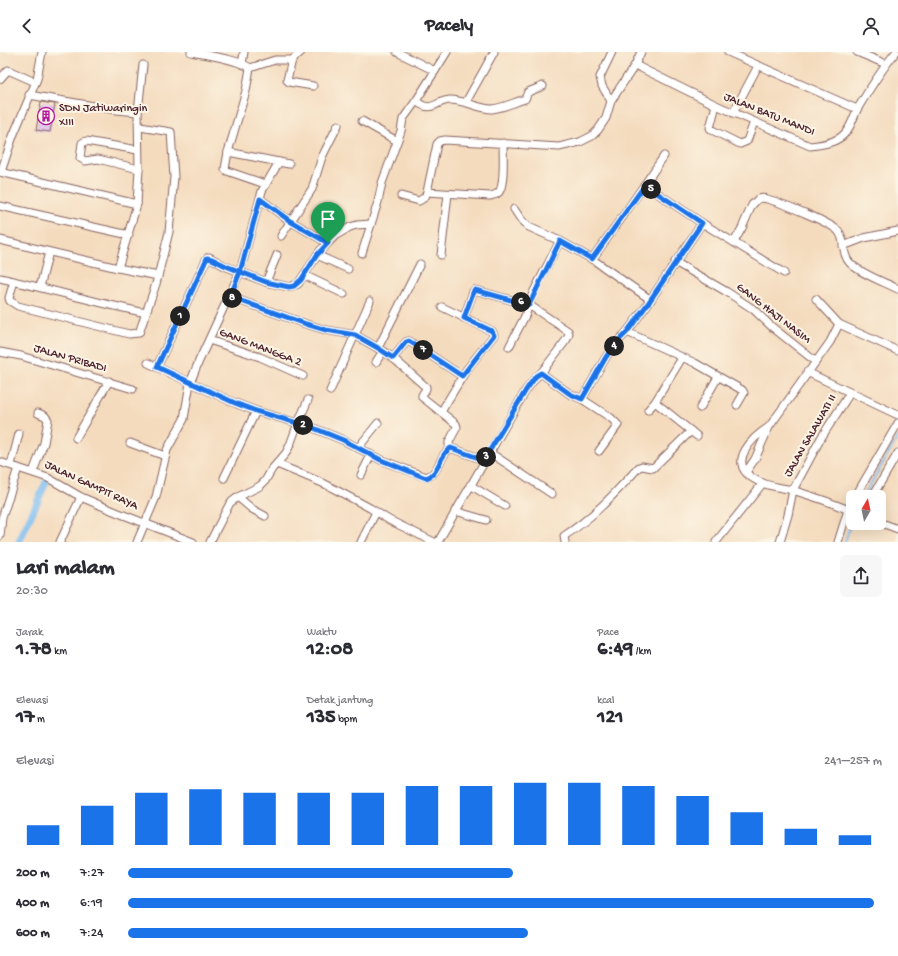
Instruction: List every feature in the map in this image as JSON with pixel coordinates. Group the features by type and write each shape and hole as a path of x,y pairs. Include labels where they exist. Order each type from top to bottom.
{"street":[{"path":"42,52 39,72 13,136 1,172 137,204"},
{"path":"191,52 210,55 242,64 250,68 275,60 292,60"},
{"path":"242,64 244,52"},
{"path":"301,52 292,60 287,80 288,82 313,86"},
{"path":"397,52 435,71"},
{"path":"362,253 378,202 382,183 405,115 416,101 447,52"},
{"path":"466,102 494,52"},
{"path":"611,101 602,86 600,77 612,52"},
{"path":"401,196 419,201 425,197 437,144 440,141 445,140 559,147 580,142 592,136 606,118 611,101 635,65 641,52"},
{"path":"728,52 857,109"},
{"path":"857,52 886,64"},
{"name":"JALAN BATU MANDI","path":"635,65 733,113 810,146 819,146 828,143 846,133 857,109 886,64 896,52"},
{"path":"118,268 137,204 140,127 138,112 143,65"},
{"path":"733,113 758,66"},
{"path":"250,68 246,91 228,152 225,169 265,184"},
{"path":"0,79 6,71 10,70 35,82"},
{"path":"416,101 423,106 429,107 450,100 466,102 492,109 522,100 528,92 543,86"},
{"path":"29,95 116,110 138,112"},
{"path":"716,105 710,128 740,144 746,141 754,122"},
{"path":"362,121 397,142"},
{"path":"281,236 312,189 322,157 338,125"},
{"path":"14,281 9,298 18,306 133,334 141,331 158,276 169,232 174,177 171,132 140,127"},
{"path":"138,150 86,141 82,143 80,158 85,160 104,160 139,169"},
{"path":"427,192 490,196 500,192 502,185 503,143"},
{"path":"228,152 289,164"},
{"path":"592,259 664,156"},
{"path":"137,542 156,497 165,456 169,445 177,434 184,419 190,383 230,297 240,272 265,184 279,162"},
{"path":"645,185 702,223 784,273"},
{"path":"441,255 448,194"},
{"path":"734,242 752,205 757,200 767,198 837,230 840,234 845,256 854,267 898,289"},
{"path":"260,199 290,221 328,243"},
{"path":"0,206 129,235"},
{"path":"514,209 522,221 529,227 560,241 592,259 651,300"},
{"path":"582,399 606,357 651,300 702,223"},
{"path":"157,367 205,258 209,257 240,272 266,282 289,287 298,284 317,255 335,236 357,224 371,224"},
{"path":"843,246 864,238 898,231"},
{"path":"0,240 158,276"},
{"path":"509,347 560,241"},
{"path":"40,287 49,252"},
{"path":"266,282 277,255"},
{"path":"317,255 348,269"},
{"name":"GANG HAJI NASIM","path":"675,262 727,292 753,310 815,361"},
{"path":"376,362 380,349 420,264"},
{"path":"304,275 344,294"},
{"path":"0,278 146,313"},
{"path":"438,542 484,460 526,390 536,376 541,373 567,339 569,334 568,331 529,305 475,290 464,318"},
{"path":"148,363 235,403 256,411 311,427 371,455 426,478 435,472 449,449 449,442 457,427 456,424 422,397 426,387 393,358 355,335 326,330 306,324 230,297"},
{"path":"816,299 839,324 898,351"},
{"path":"330,391 370,301"},
{"path":"441,412 462,376 494,335 492,331 442,307"},
{"path":"746,472 755,459 769,427 830,342 839,324"},
{"path":"627,332 695,363 744,392 737,405"},
{"name":"GANG MANGGA 2","path":"209,340 260,357 303,376"},
{"path":"393,358 406,342 409,341 462,376"},
{"name":"JALAN PRIBADI","path":"0,352 21,356 133,389"},
{"path":"648,410 656,402 682,358"},
{"path":"807,372 898,414"},
{"path":"541,373 570,394 582,399 611,418 618,425 600,451"},
{"path":"700,408 718,377"},
{"path":"76,438 109,381"},
{"name":"JALAN SALAWATI II","path":"780,542 788,515 793,490 821,438 850,393"},
{"path":"211,542 229,506 238,497 260,486 265,481 290,445 308,400"},
{"path":"565,542 564,536 585,522 600,509 639,467 642,466 653,468 694,433 656,402"},
{"path":"224,478 256,411"},
{"path":"33,472 44,443 48,420 45,416 38,414"},
{"path":"358,448 378,423"},
{"path":"860,490 898,423"},
{"path":"769,427 759,433 744,451 741,460 750,477 763,483 793,490 846,509"},
{"path":"0,534 2,518 14,467 19,434"},
{"path":"130,443 165,456"},
{"path":"449,449 454,448 484,460"},
{"path":"489,452 552,494"},
{"path":"876,490 898,454"},
{"path":"361,475 371,455"},
{"name":"JALAN GAMPIT RAYA","path":"0,462 48,478 81,496 116,512 193,542"},
{"path":"277,464 325,484 389,520 434,542"},
{"path":"716,542 763,483"},
{"path":"470,485 505,506"},
{"path":"60,542 81,496"},
{"path":"238,497 252,509 265,516"},
{"path":"455,511 486,520"},
{"path":"361,542 376,512"},
{"path":"838,542 846,523"},
{"path":"886,525 898,529"}],"building":[{"name":"SDN Jatiwaringin XIII","path":"41,102 55,104 50,132 36,130"}],"waterway":[{"path":"867,490 898,437"},
{"path":"19,542 48,478"},
{"path":"845,542 849,530"}],"place":[{"name":"SDN Jatiwaringin XIII","path":"46,116"}],"route":[{"path":"328,243 290,221 260,199 240,272 230,297 306,324 326,330 355,335 393,358 406,342 409,341 462,376 494,335 492,331 464,318 474,290 529,305 533,293 560,241 592,259 645,185 702,223 649,302 606,357 582,399 570,394 541,373 536,376 526,390 484,460 451,448 446,451 435,472 426,478 381,460 343,440 311,427 256,411 235,403 157,367 176,327 205,258 209,257 226,266 240,272 266,282 289,287 298,284 317,255 328,243"}]}
